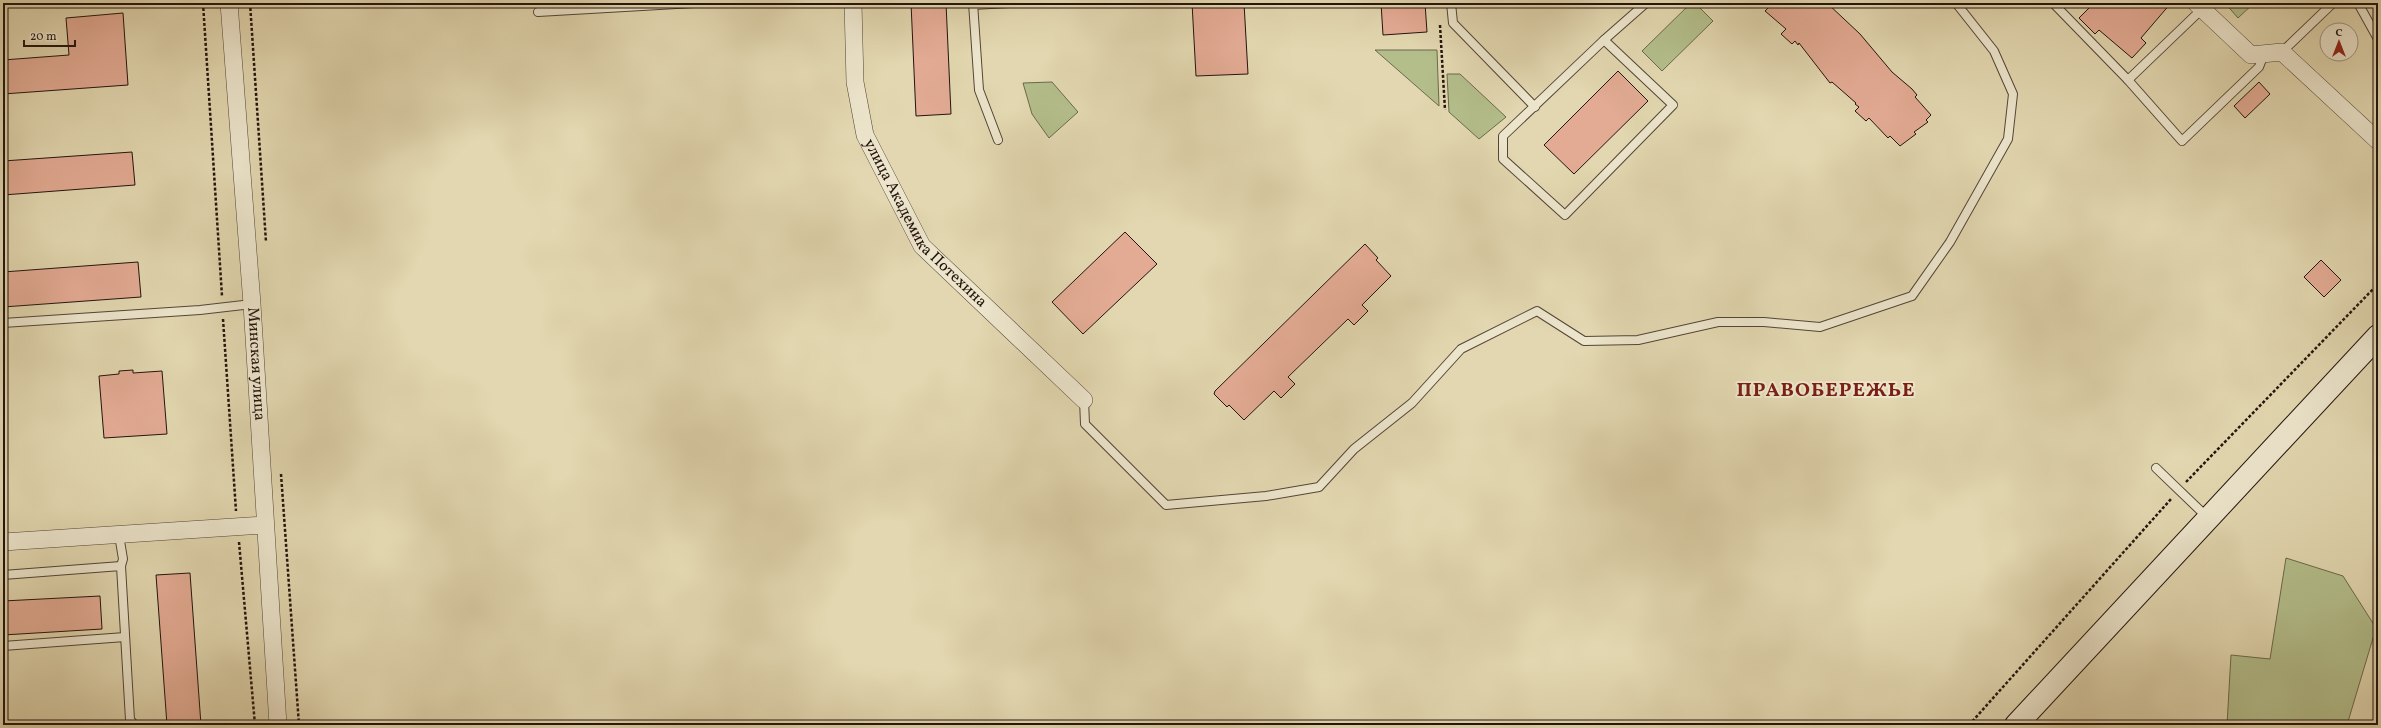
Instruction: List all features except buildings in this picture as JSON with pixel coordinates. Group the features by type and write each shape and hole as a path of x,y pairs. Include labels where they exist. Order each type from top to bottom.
{"street":[{"name":"Минская улица","path":"229,3 252,304 278,725"},
{"name":"улица Академика Потехина","path":"853,3 855,82 865,135 922,246 1084,400"},
{"path":"2199,6 2251,55 2282,52 2378,141"},
{"path":"2016,725 2378,336"},
{"path":"3,542 265,525"}],"lane":[{"path":"538,12 694,3"},
{"path":"998,140 979,90 973,4 1009,3"},
{"path":"1451,3 1453,23 1535,107"},
{"path":"1604,40 1673,105 1564,215 1503,159 1503,136 1604,40 1646,3"},
{"path":"1084,400 1085,424 1166,506 1266,496 1319,486 1354,449 1412,403 1462,349 1537,311 1584,341 1638,340 1718,322 1764,322 1820,327 1912,296 1950,242 2008,139 2013,94 1994,51 1956,3"},
{"path":"2053,3 2128,80 2182,141 2259,67 2264,54"},
{"path":"2282,52 2334,3"},
{"path":"2358,3 2378,39"},
{"path":"2128,80 2199,6"},
{"path":"3,323 223,308 252,304"},
{"path":"2156,468 2208,518"},
{"path":"119,535 123,559 120,566 130,720 135,725"},
{"path":"3,575 120,566"},
{"path":"3,646 125,637"}],"path":[{"path":"203,3 237,526 255,725"},
{"path":"1439,18 1445,110"},
{"path":"1969,725 2179,489 2378,284"}],"green space":[{"path":"1691,3 1695,3 1713,21 1662,71 1642,51"},
{"path":"2225,3 2254,3 2238,18"},
{"path":"1375,50 1437,50 1439,106"},
{"path":"1447,74 1460,74 1506,117 1479,139 1449,112"},
{"path":"1052,82 1078,112 1049,138 1032,114 1023,83"},
{"path":"2286,558 2343,576 2376,628 2347,725 2227,725 2231,655 2270,659"}],"district":[{"name":"ПРАВОБЕРЕЖЬЕ","path":"1826,391"}]}
